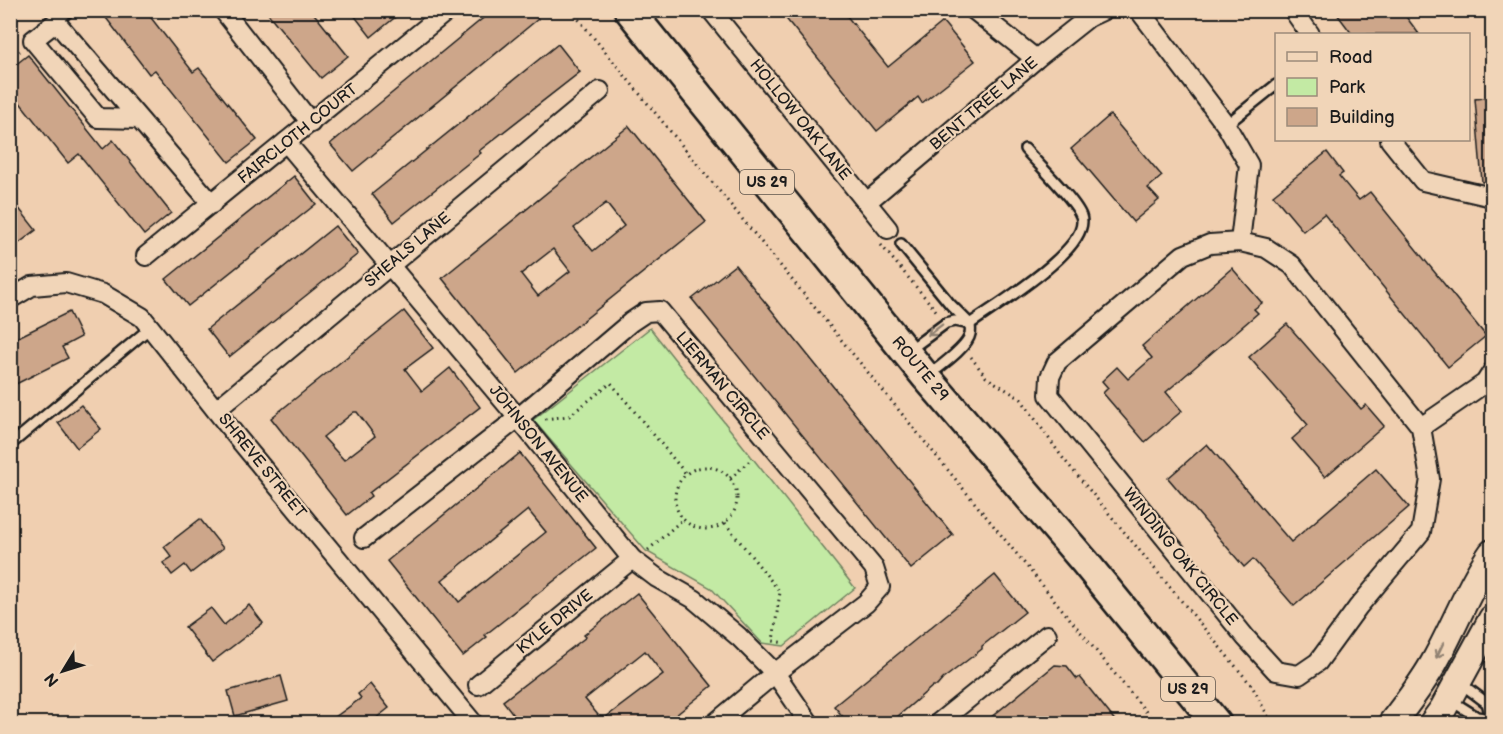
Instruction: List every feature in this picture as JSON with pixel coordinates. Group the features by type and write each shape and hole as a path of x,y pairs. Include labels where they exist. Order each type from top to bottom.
{"main road":[{"name":"ROUTE 29","path":"629,10 906,353 1084,561 1217,723"}],"street":[{"path":"223,10 310,123"},
{"path":"974,10 1036,59"},
{"name":"BENT TREE LANE","path":"867,202 1036,59 1089,17 1104,10"},
{"path":"1139,10 1226,125 1249,165 1240,242"},
{"path":"1293,10 1309,33"},
{"name":"FAIRCLOTH COURT","path":"146,256 310,123 437,14"},
{"name":"HOLLOW OAK LANE","path":"704,15 867,202 882,233"},
{"path":"139,118 98,118 33,40 63,16 139,118 212,204"},
{"name":"SHEALS LANE","path":"216,410 600,92"},
{"path":"1391,141 1423,181 1492,197"},
{"name":"JOHNSON AVENUE","path":"286,142 522,423 657,578 694,599 739,637 775,673 810,723"},
{"name":"WINDING OAK CIRCLE","path":"1240,242 1266,248 1292,265 1421,427 1430,479 1421,532 1358,607 1318,662 1299,675 1276,671 1246,638 1049,395 1050,377 1057,362 1183,255 1210,244 1240,242"},
{"name":"SHREVE STREET","path":"10,299 32,286 66,283 102,294 142,318 464,720"},
{"name":"LIERMAN CIRCLE","path":"364,538 522,423 631,321 646,312 660,311 874,568 880,587 866,603 714,723"},
{"path":"1421,427 1485,382 1492,372"},
{"path":"1390,723 1413,695 1436,660 1465,597 1492,554"},
{"name":"KYLE DRIVE","path":"478,685 639,555"},
{"path":"1432,723 1492,619"},
{"path":"937,723 1047,635"}],"lane":[{"path":"1226,125 1275,86"},
{"path":"906,353 946,323 956,321 970,324 1006,301 1078,239 1083,227 1082,216 1025,149"},
{"path":"901,244 970,324 970,336 964,345 926,377"},
{"path":"10,445 150,328"},
{"path":"1453,690 1477,717 1492,719"},
{"path":"1453,690 1487,703 1492,719 1490,723"}],"path":[{"path":"571,10 1156,723"},
{"path":"689,10 704,15"},
{"path":"882,233 946,323"},
{"path":"964,345 986,377 1022,399 1058,451 1243,674 1258,695 1272,723"},
{"path":"522,423 569,416 611,383 686,474"},
{"path":"730,478 753,458"},
{"path":"702,467 718,469 730,478 737,494 735,510 725,523 710,530 694,528 683,519 675,503 677,487 686,474 702,467"},
{"path":"639,555 683,519"},
{"path":"725,523 780,592 773,641 790,644 798,655"}],"shaded area":[{"path":"1492,671 1492,723 1463,724 1472,712"}],"green space":[{"path":"650,328 855,588 784,646 762,643 711,588 646,551 533,420"}],"building":[{"path":"100,10 145,10 193,72 199,68 257,140 229,162 155,70 149,74"},
{"path":"265,10 311,10 348,56 321,78"},
{"path":"350,10 404,10 371,37"},
{"path":"493,10 530,10 538,19 353,171 330,144"},
{"path":"779,10 842,10 888,67 943,22 975,61 922,103 918,97 877,131"},
{"path":"1334,10 1401,10 1418,33 1351,33"},
{"path":"558,44 580,72 479,151 481,153 394,222 372,194"},
{"path":"28,55 103,149 113,140 171,213 144,235 79,154 68,163 10,90 10,69"},
{"path":"1492,97 1492,181 1482,182 1475,99"},
{"path":"1110,115 1162,176 1148,188 1159,200 1133,222 1071,149"},
{"path":"629,126 706,222 518,373 442,278","holes":["606,203 624,226 593,251 574,228","553,249 570,271 538,296 521,274"]},
{"path":"1327,152 1343,173 1339,176 1359,200 1370,192 1486,336 1448,367 1324,214 1303,231 1273,195"},
{"path":"294,176 316,204 188,306 166,279"},
{"path":"10,197 36,230 10,250"},
{"path":"335,226 358,254 229,357 207,329"},
{"path":"735,265 953,535 911,569 692,299"},
{"path":"1232,268 1262,303 1254,309 1258,313 1166,392 1182,411 1145,442 1103,393 1108,388 1102,381 1117,367 1128,379 1152,358 1142,346"},
{"path":"404,311 433,348 405,369 422,391 450,368 480,407 369,493 371,496 347,515 271,418","holes":["357,412 375,436 344,460 323,437"]},
{"path":"69,312 81,337 62,347 68,358 10,387 10,341"},
{"path":"1287,324 1361,409 1366,405 1384,426 1325,477 1292,439 1308,425 1249,357"},
{"path":"81,405 101,429 77,448 58,423"},
{"path":"1207,444 1291,542 1376,469 1409,507 1294,606 1253,559 1244,567 1168,478"},
{"path":"520,453 596,548 485,635 487,637 463,656 387,561","holes":["528,510 546,532 459,602 442,580"]},
{"path":"200,519 223,548 191,573 185,565 172,575 163,563 172,557 164,547"},
{"path":"995,575 1025,612 890,723 848,723 834,706"},
{"path":"637,593 712,686 666,723 520,723 503,701 586,637 584,635","holes":["645,651 663,674 602,720 585,699"]},
{"path":"249,605 263,623 212,662 185,627 211,608 224,625"},
{"path":"1055,665 1067,666 1077,679 1080,677 1117,723 984,723"},
{"path":"281,676 288,701 235,716 228,691"},
{"path":"370,684 389,708 370,723 327,723 361,698 358,694"}]}
